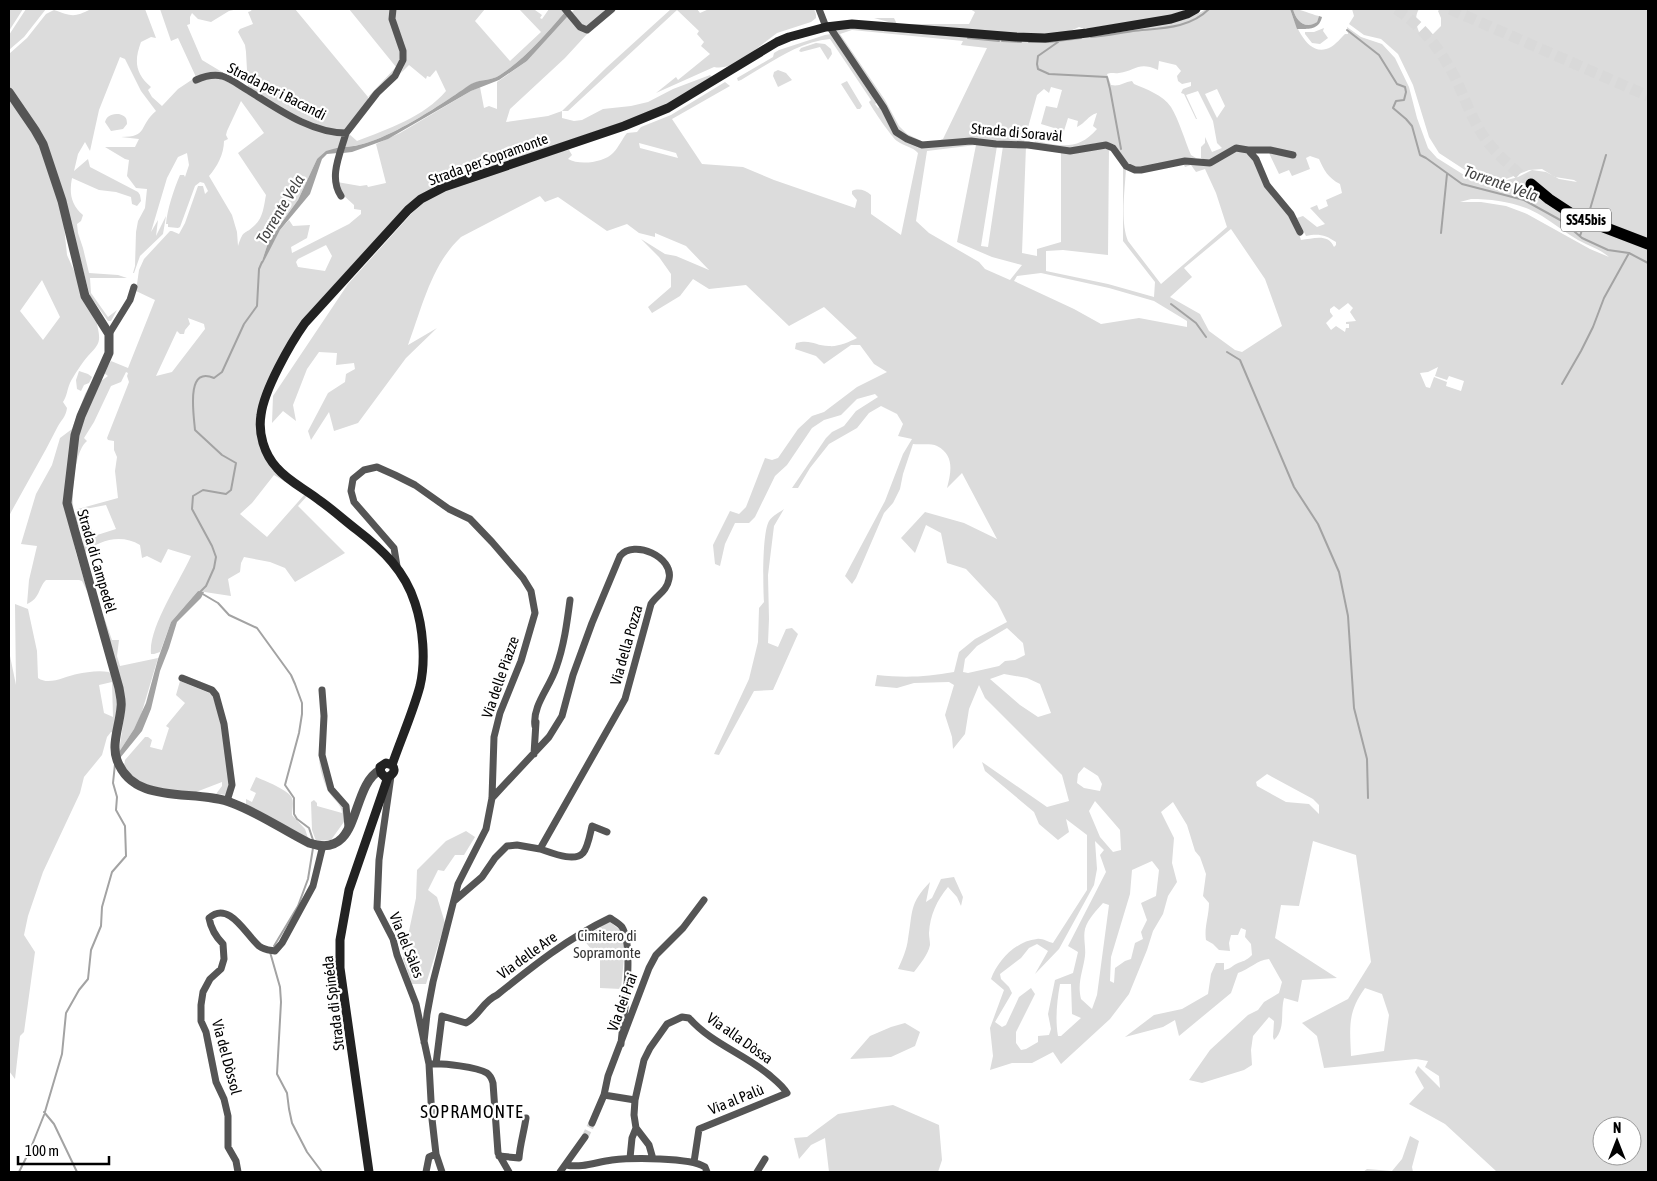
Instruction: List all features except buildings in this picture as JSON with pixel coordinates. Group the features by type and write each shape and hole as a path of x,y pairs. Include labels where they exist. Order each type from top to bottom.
{"highway":[{"name":"SS45bis","path":"1531,184 1549,199 1575,216 1648,244"}],"main road":[{"name":"Strada per Sopramonte","path":"392,765 420,685 422,666 421,632 416,604 397,566 373,542 287,477 270,460 265,448 260,415 263,403 293,340 309,317 397,220 421,199 432,193 642,119 678,103 777,42 802,32 828,26 852,24 1045,38 1171,19 1196,9"},
{"path":"382,764 392,765 394,770 390,776 383,776 380,770 382,764"},
{"name":"Strada di Spinéda","path":"369,1172 340,968 340,940 348,890 390,776"}],"street":[{"path":"341,196 336,187 335,178 346,133 376,93 395,76 403,60 403,51 392,19 393,9"},
{"path":"567,11 582,29 587,30 612,9"},
{"path":"819,9 828,26"},
{"name":"Strada di Soravàl","path":"828,26 884,108 896,132 918,144 930,145 971,141 1028,145 1070,151 1106,145 1113,148 1126,166 1134,170 1185,161 1210,163 1236,148 1270,150 1293,155"},
{"name":"Strada per i Bacandi","path":"196,80 212,75 226,78 311,126 328,131 346,133"},
{"path":"9,92 35,130 46,152 62,201 85,296 109,334 130,300 134,287"},
{"path":"1248,150 1256,160 1267,186 1291,214 1300,232"},
{"name":"Strada di Campedèl","path":"109,334 110,353 80,416 75,435 67,503 81,558 120,688 121,708 115,752 118,764 127,777 146,790 206,796 227,801"},
{"name":"Via delle Piazze","path":"397,566 394,548 354,502 351,491 354,479 364,470 377,467 415,485 449,509 470,520 523,578 531,592 535,613 521,661 500,713 494,736 492,798 486,829 458,884 433,982 424,1042"},
{"path":"373,522 378,531 373,542"},
{"name":"Via della Pozza","path":"492,798 534,754 562,716 573,675 620,556 626,551 634,550 647,551 657,556 668,567 670,577 665,591 654,599 651,604 625,699 540,848"},
{"path":"534,754 534,717 555,671 563,646 570,600"},
{"path":"182,678 212,690 216,695 224,724 232,785 227,801 309,843 323,845 337,842 348,832 367,781 380,770"},
{"path":"535,726 553,684"},
{"path":"322,690 324,716 322,755 331,789 346,806 348,832"},
{"name":"Via del Sàles","path":"390,776 379,860 377,908 393,939 397,955 416,1004 424,1042 432,1064"},
{"path":"454,901 482,877 495,858 507,846 517,845 540,848 561,856 576,857 583,853 592,826 607,832"},
{"name":"Via del Dòssol","path":"238,1172 236,1161 228,1147 228,1116 224,1099 216,1082 206,1032 201,1020 204,992 210,979 221,968 224,958 223,944 216,938 208,918 213,914 226,914 237,920 259,946 274,951 282,943 313,886 323,845"},
{"name":"Via dei Prai","path":"621,1044 648,968 656,955 683,928 704,900"},
{"name":"Via delle Are","path":"432,1064 442,1016 466,1023 474,1019 489,998 497,995 544,958 591,927 610,918 622,927 627,944 628,974 621,1044"},
{"name":"Via alla Dòssa","path":"630,1158 632,1138 636,1128 634,1115 635,1100 644,1060 667,1024 682,1017 690,1018 700,1029 757,1065 781,1085 787,1093"},
{"path":"592,1122 604,1095 608,1076 621,1044"},
{"path":"442,1172 436,1154 432,1119 432,1064 484,1072 491,1076 499,1156 509,1172"},
{"name":"Via al Palù","path":"694,1162 699,1129 787,1093"},
{"path":"604,1095 635,1100"},
{"path":"499,1156 519,1158 526,1118"},
{"path":"636,1128 649,1145 653,1160"},
{"path":"560,1172 585,1137"},
{"path":"426,1172 430,1157 436,1154"},
{"path":"566,1165 577,1170 630,1158 694,1162 705,1166 707,1172"},
{"path":"757,1172 765,1159"}],"green space":[{"path":"9,9 23,9 9,31"},
{"path":"26,9 46,9 24,37 9,50 9,35"},
{"path":"91,9 145,9 156,38 151,37 141,42 137,55 137,66 142,77 151,87 148,90 152,97 162,106 178,89 196,77 178,38 171,41 160,9 238,9 229,11 211,22 198,19 192,13 190,24 187,25 202,60 242,84 219,77 292,118 343,136 340,147 317,159 298,200 269,240 261,264 280,230 289,220 293,226 310,225 307,238 291,247 292,253 349,224 361,214 361,210 354,209 354,205 343,195 337,182 360,186 367,185 368,187 386,183 376,144 400,133 480,87 484,108 489,106 497,109 497,82 527,61 568,16 588,33 565,58 510,109 506,122 548,116 562,111 562,118 574,121 582,120 603,109 648,102 673,89 710,75 712,77 679,99 638,117 473,173 402,211 309,312 267,385 261,449 308,495 298,506 345,553 295,582 285,568 270,562 244,557 240,572 228,579 231,596 198,591 171,622 160,652 154,654 151,654 151,643 154,631 191,556 168,549 161,563 147,556 142,558 140,545 118,539 97,545 84,554 82,534 75,517 76,510 78,509 118,498 115,471 117,457 114,450 114,441 107,438 129,382 128,373 126,372 121,382 111,386 94,422 84,438 87,441 79,454 74,474 74,512 71,504 75,452 82,423 101,381 108,376 104,373 111,361 128,368 155,300 136,291 139,270 144,259 170,231 179,234 185,223 198,186 203,186 205,194 208,191 204,183 200,182 195,186 180,227 168,227 168,224 166,224 173,193 180,175 185,177 189,165 187,153 178,157 167,178 151,232 158,220 156,236 166,216 163,234 140,256 133,273 136,232 138,221 145,208 147,189 136,188 127,176 129,160 105,147 135,147 139,139 121,137 140,133 150,116 156,111 141,91 125,59 120,57 99,110 90,151 85,142 78,154 74,171 88,159 90,167 138,192 141,201 137,206 132,204 131,197 116,192 99,190 72,178 71,189 73,203 83,215 81,221 77,224 89,273 118,275 127,278 90,278 91,293 108,317 117,310 111,321 108,321 90,296 67,209 21,104 9,87 9,54 27,38 46,14 54,10 72,15","holes":["241,101 264,133 238,153 266,195 260,219 243,234 238,246 237,232 232,215 209,176 220,160 224,141 228,139 227,131","326,245 332,256 325,271 298,267 296,262 298,259","188,318 204,324 205,329 172,372 156,376 177,331 180,334 184,334 190,324","274,475 305,494 267,537 240,514 252,503","106,505 116,529 94,536 85,509"]},
{"path":"252,9 295,9 368,97 368,101 346,130 330,130 294,115 248,89 245,45 238,32 240,29 253,24 248,12"},
{"path":"349,9 391,9 401,54 398,68 368,97 396,67"},
{"path":"395,9 485,9 475,21 510,61 541,32 519,9 536,9 542,15 540,18 542,19 549,9 562,9 565,12 526,54 500,75 472,84 394,132 360,145 345,147 349,134 357,141 393,127 427,108 446,91 436,70 430,77 427,76 426,79 409,65 401,73 404,66 396,26"},
{"path":"575,9 611,9 586,28 571,13"},
{"path":"671,9 697,9 700,13 709,9 814,9 816,18 811,22 777,33 756,51 741,60 725,67 714,67 656,93 676,77 678,80 710,54 701,46 704,42 697,34 699,31 677,10 568,111 562,111"},
{"path":"970,9 1188,9 1168,16 1084,29 1079,27 1066,32 1046,34 896,24 874,18 894,18 897,24 969,24 975,12"},
{"path":"1206,9 1290,9 1299,31 1309,45 1316,49 1323,50 1333,46 1345,34 1348,34 1347,27 1361,37 1382,44 1395,58 1409,87 1417,118 1428,148 1437,158 1472,180 1524,190 1525,185 1500,182 1518,177 1532,170 1546,172 1553,176 1542,169 1529,170 1506,179 1492,180 1468,172 1439,153 1429,137 1413,85 1398,54 1381,39 1364,35 1349,24 1354,16 1352,9 1419,9 1416,19 1419,33 1421,36 1431,36 1441,26 1441,18 1438,11 1440,9 1648,9 1648,239 1573,210 1557,200 1533,179 1522,181 1535,194 1565,214 1597,229 1648,248 1648,1172 1495,1172 1445,1124 1409,1104 1424,1088 1415,1072 1418,1066 1440,1088 1439,1076 1425,1067 1428,1061 1416,1059 1324,1068 1317,1036 1302,1023 1348,999 1371,962 1356,855 1313,841 1299,906 1281,905 1275,938 1337,978 1302,980 1298,1002 1284,998 1278,1036 1274,1040 1274,1021 1269,1017 1253,1036 1251,1050 1252,1065 1244,1070 1202,1083 1189,1080 1210,1050 1248,1015 1258,1010 1264,1002 1279,993 1282,982 1269,959 1238,973 1231,993 1179,1036 1175,1020 1163,1027 1125,1037 1154,1015 1182,1009 1208,994 1211,974 1216,963 1224,963 1224,970 1226,970 1252,955 1251,944 1245,937 1246,930 1241,928 1238,935 1231,935 1230,951 1219,950 1206,940 1209,903 1203,896 1206,874 1200,857 1195,851 1187,825 1173,802 1161,812 1174,838 1172,863 1177,882 1168,896 1163,914 1153,931 1129,994 1110,1019 1061,1064 1053,1052 1032,1063 1012,1063 990,1070 993,1056 990,1028 1004,990 991,979 1003,959 1022,943 1039,939 1053,943 1087,890 1087,835 1066,819 1069,832 1058,840 1039,824 1034,812 985,771 982,762 1047,807 1069,801 1062,775 985,698 979,685 969,709 965,734 953,749 952,737 945,715 954,685 949,682 914,683 897,688 875,686 877,675 916,676 954,672 959,652 975,639 1007,622 997,602 966,569 947,563 941,533 926,525 915,553 901,538 925,512 964,523 997,539 962,473 947,488 950,465 947,454 935,445 913,444 900,489 893,503 884,513 852,584 845,576 885,501 903,454 912,439 898,436 903,424 897,414 881,406 869,413 857,428 829,444 810,468 798,488 792,488 826,438 832,432 844,426 856,411 878,397 875,394 857,399 841,415 824,420 812,428 787,465 775,476 755,517 749,523 735,523 725,544 720,566 715,564 713,545 730,511 739,514 746,507 765,458 772,460 778,458 798,429 812,416 824,412 857,387 887,372 874,364 860,345 851,345 824,364 816,356 795,349 796,343 801,342 832,346 857,338 824,307 789,326 746,285 709,289 693,279 680,296 652,313 648,307 671,287 671,274 659,257 641,239 665,254 676,256 709,270 686,246 655,233 655,237 639,233 627,224 607,231 558,197 545,202 540,196 461,237 451,248 442,260 428,288 408,345 437,328 406,358 358,423 334,431 329,412 311,440 308,431 328,393 345,382 346,374 355,369 354,363 336,365 337,353 319,352 307,369 293,405 296,421 283,411 272,423 273,396 348,284 412,213 427,200 446,190 562,151 569,150 572,155 568,159 573,161 585,163 604,159 615,151 627,133 637,132 641,127 671,115 725,82 730,86 672,119 702,164 743,167 774,180 855,208 857,200 852,191 864,191 871,195 871,214 901,235 918,153 897,141 891,135 869,102 871,100 830,39 806,44 795,49 738,81 737,78 773,57 774,53 779,50 831,34 878,102 875,104 878,108 881,106 883,109 893,131 903,140 912,144 932,147 973,143 997,146 981,246 988,247 1003,146 1026,146 1022,253 1037,256 1037,249 1061,242 1061,152 1079,152 1109,147 1108,255 1063,250 1046,251 1046,271 1108,284 1154,297 1155,282 1123,241 1123,165 1126,168 1124,225 1128,241 1161,284 1227,227 1216,193 1205,169 1196,172 1191,165 1185,167 1183,163 1192,162 1209,165 1230,152 1239,149 1248,152 1252,156 1264,185 1291,217 1301,240 1324,238 1334,247 1336,242 1325,236 1306,236 1297,218 1303,216 1317,227 1325,224 1310,208 1317,205 1319,210 1328,206 1326,200 1342,193 1340,184 1332,179 1319,159 1310,156 1306,158 1310,169 1292,176 1289,170 1279,174 1268,151 1261,151 1260,148 1236,147 1231,148 1215,159 1206,160 1201,158 1201,147 1205,143 1205,137 1212,152 1222,148 1217,143 1213,121 1198,91 1186,95 1197,119 1184,94 1181,93 1183,89 1191,86 1191,82 1182,84 1178,81 1177,76 1181,71 1176,65 1159,61 1158,70 1141,66 1125,72 1107,74 1111,85 1132,81 1134,84 1164,99 1177,118 1191,155 1196,158 1147,168 1134,168 1125,162 1114,144 1097,143 1069,149 1034,144 1035,141 1061,145 1076,144 1090,136 1097,129 1093,126 1097,113 1077,127 1078,121 1068,118 1064,131 1041,124 1046,106 1057,108 1062,90 1051,87 1049,93 1044,89 1037,95 1024,142 994,142 980,140 980,138 948,143 931,143 943,139 987,48 961,45 963,41 852,30 840,34 885,100 899,126 907,134 925,143 903,136 896,129 879,97 849,55 835,31 835,29 852,27 1020,41 1047,41 1168,23 1187,18","holes":["1217,89 1225,106 1217,118 1205,94","639,143 676,153 678,158 640,148","976,145 957,242 992,257 1022,265 1010,280 985,269 979,262 929,233 916,221 927,151","1555,177 1574,180 1577,182 1559,179","1471,199 1489,200 1525,208 1542,216 1609,257 1590,249 1527,214 1506,206 1481,202 1460,202","1231,229 1265,279 1282,326 1242,352 1235,350 1209,331 1200,314 1170,297 1192,277 1184,268","1041,273 1109,288 1154,301 1187,321 1187,327 1139,318 1101,324 1014,281 1017,276","1348,303 1353,308 1350,312 1356,321 1346,322 1346,324 1349,324 1349,328 1346,328 1345,332 1336,326 1331,330 1326,323 1333,316 1330,309 1334,306 1339,310","1438,367 1435,376 1447,380 1449,376 1464,381 1461,391 1446,386 1447,382 1434,377 1430,388 1426,387 1420,373 1428,372","1007,628 1023,643 1025,655 1015,660 1005,661 999,666 968,673 963,672 965,659 977,646","1004,674 1027,678 1040,684 1051,713 1038,717 1020,705 990,679","1084,767 1098,776 1102,784 1100,791 1084,788 1077,783 1078,774","1267,774 1313,799 1319,805 1319,814 1309,804 1286,802 1257,786 1256,782","1095,801 1120,830 1121,850 1113,852 1100,837 1089,811","1095,841 1104,850 1100,855 1106,872 1068,946 1078,952 1073,973 1055,980 1048,1014 1051,1029 1049,1035 1038,1036 1038,1042 1021,1050 1016,1043 1016,1032 1035,994 1031,988 1019,997 1006,1025 1002,1027 995,1022 1012,993 1001,979 1000,974 1021,958 1029,948 1037,944 1048,951 1035,974 1059,949 1094,885 1097,869","1152,861 1159,870 1156,896 1141,903 1147,920 1141,932 1143,939 1135,943 1131,959 1115,968 1114,983 1110,981 1111,957 1130,894 1132,870","1103,903 1109,905 1097,995 1092,1009 1081,999 1081,977 1085,956 1084,936 1085,929 1092,915","1060,984 1071,984 1072,1014 1081,1018 1061,1036 1058,1036","1365,988 1382,994 1389,1015 1384,1051 1351,1056 1352,1013"]},
{"path":"1293,9 1319,16 1317,22 1305,25 1296,17"},
{"path":"1324,28 1323,31 1328,38 1320,44 1312,43 1305,34 1305,32 1314,32"},
{"path":"816,43 825,44 831,49 832,54 828,60 820,47 799,51 801,48"},
{"path":"778,70 786,73 792,80 778,87 773,76 774,72"},
{"path":"847,81 862,106 860,109 857,109 841,84"},
{"path":"9,98 32,130 46,161 63,216 67,255 76,275 82,297 99,324 97,324 99,339 97,345 70,383 63,402 67,408 66,414 9,516","holes":["42,280 60,317 43,340 20,311"]},
{"path":"119,114 125,117 127,124 123,129 111,131 105,122 110,115"},
{"path":"101,366 84,403 64,499 76,553 88,593 82,581 79,580 46,580 37,596 27,604 29,580 37,546 21,544 36,494 52,465 60,438 72,429 85,394"},
{"path":"79,371 92,377 81,391 77,389 76,380"},
{"path":"784,509 774,526 768,575 768,643 778,647 786,629 792,628 798,634 773,690 754,691 719,755 714,754 749,679 758,642 759,608 764,602 764,560 767,527 770,519"},
{"path":"15,604 28,609 37,651 38,678 52,681 84,673 109,672 115,684 117,701 114,733 111,732 107,737 102,755 84,777 80,793 43,872 28,916 24,935 35,952 24,1032 20,1036 15,1079 9,1071 9,651 16,685","holes":["112,682 113,717 104,713 99,685"]},
{"path":"103,614 112,640 119,640 117,656 120,666 158,658 141,715 119,752 125,710"},
{"path":"180,681 212,694 223,727 230,783 227,795 216,794 222,786 222,782 196,792 162,790 141,783 124,766 125,760 145,737 152,740 150,747 162,750 169,728 166,726 185,703 176,695"},
{"path":"319,757 326,778 345,806 346,819 331,840 316,841 312,830 311,802 314,800 317,806 342,813 326,785 320,769"},
{"path":"256,777 290,795 293,802 292,815 305,829 308,838 246,806 246,799 252,802 256,793 250,790"},
{"path":"466,831 475,837 464,855 455,855 444,871 438,870 428,890 437,897 445,923 426,984 412,984 403,959 416,898 417,870 446,841"},
{"path":"954,877 963,897 961,906 957,897 948,887 937,903 933,914 929,933 930,945 926,956 914,972 898,969 907,947 913,908 918,896 930,882 926,902 932,898 941,879"},
{"name":"Cimitero di Sopramonte","path":"609,921 621,931 625,947 621,989 600,988 600,960 583,939"},
{"path":"905,1023 920,1032 915,1046 891,1057 850,1059 870,1036"},
{"path":"893,1105 939,1125 942,1160 938,1172 829,1172 825,1138 811,1145 799,1159 794,1138 807,1137 838,1114"},
{"path":"1410,1136 1419,1141 1412,1167 1413,1172 1363,1172 1367,1169 1392,1171 1402,1159"}],"shaded area":[{"path":"1290,9 1293,9 1296,17 1305,25 1317,22 1319,16 1322,17 1321,21 1316,27 1297,29"},
{"path":"565,12 568,16 527,61 499,80 471,91 388,139 352,152 343,153 345,147 360,145 394,132 445,102 471,84 500,75 526,54"},
{"path":"340,147 338,153 327,154 322,159 310,194 280,230 261,264 269,240 298,200 317,159 326,151"},
{"path":"198,591 204,592 201,598 177,622 160,671 151,709 142,731 120,758 119,752 134,729 146,703 158,659 171,622"}],"waterway":[{"path":"1091,37 1183,24 1201,16 1209,9"},
{"name":"Torrente Vela","path":"1347,30 1379,55 1397,84 1405,87 1404,100 1396,101 1393,108 1412,126 1420,155 1462,184 1524,200 1562,221 1582,238 1608,250 1629,253 1648,263"},
{"path":"968,38 999,41"},
{"path":"1029,42 1049,42 1081,38"},
{"path":"1002,41 1021,42"},
{"path":"1058,42 1038,56 1038,69 1049,74 1107,77 1121,149"},
{"path":"1588,216 1606,155"},
{"path":"1441,233 1447,174"},
{"name":"Torrente Vela","path":"1580,236 1582,230"},
{"path":"1562,384 1581,351 1604,298 1629,253"},
{"name":"Torrente Vela","path":"199,593 206,586 214,568 216,557 192,509 193,496 203,490 226,494 231,490 236,463 222,455 195,430 193,394 199,379 205,376 214,378 222,372 244,324 257,306 259,269 262,262"},
{"path":"1171,304 1196,323 1206,337"},
{"path":"1227,352 1240,360 1294,487 1318,524 1339,572 1348,616 1354,708 1367,759 1368,798"},
{"path":"201,593 218,603 229,615 257,628 291,675 302,703 302,714 299,733 285,785 294,798 294,814 297,819 309,828 313,840"},
{"path":"19,1172 44,1115 62,1054 66,1013 79,990 88,979 91,950 101,926 102,907 112,872 126,856 125,826 116,810 117,797 113,783 115,764"},
{"path":"274,946 298,906 308,879 313,848"},
{"path":"270,952 280,987 281,1002 277,1074 287,1093 292,1123 307,1152 322,1172"},
{"path":"44,1112 54,1124 77,1172"}],"tunnel":[{"path":"1396,9 1425,33 1447,63 1475,121 1487,141 1502,158 1531,184"},
{"path":"1450,9 1648,96"},
{"path":"585,1137 592,1123"}],"district":[{"name":"SOPRAMONTE","path":"472,1111"}]}
